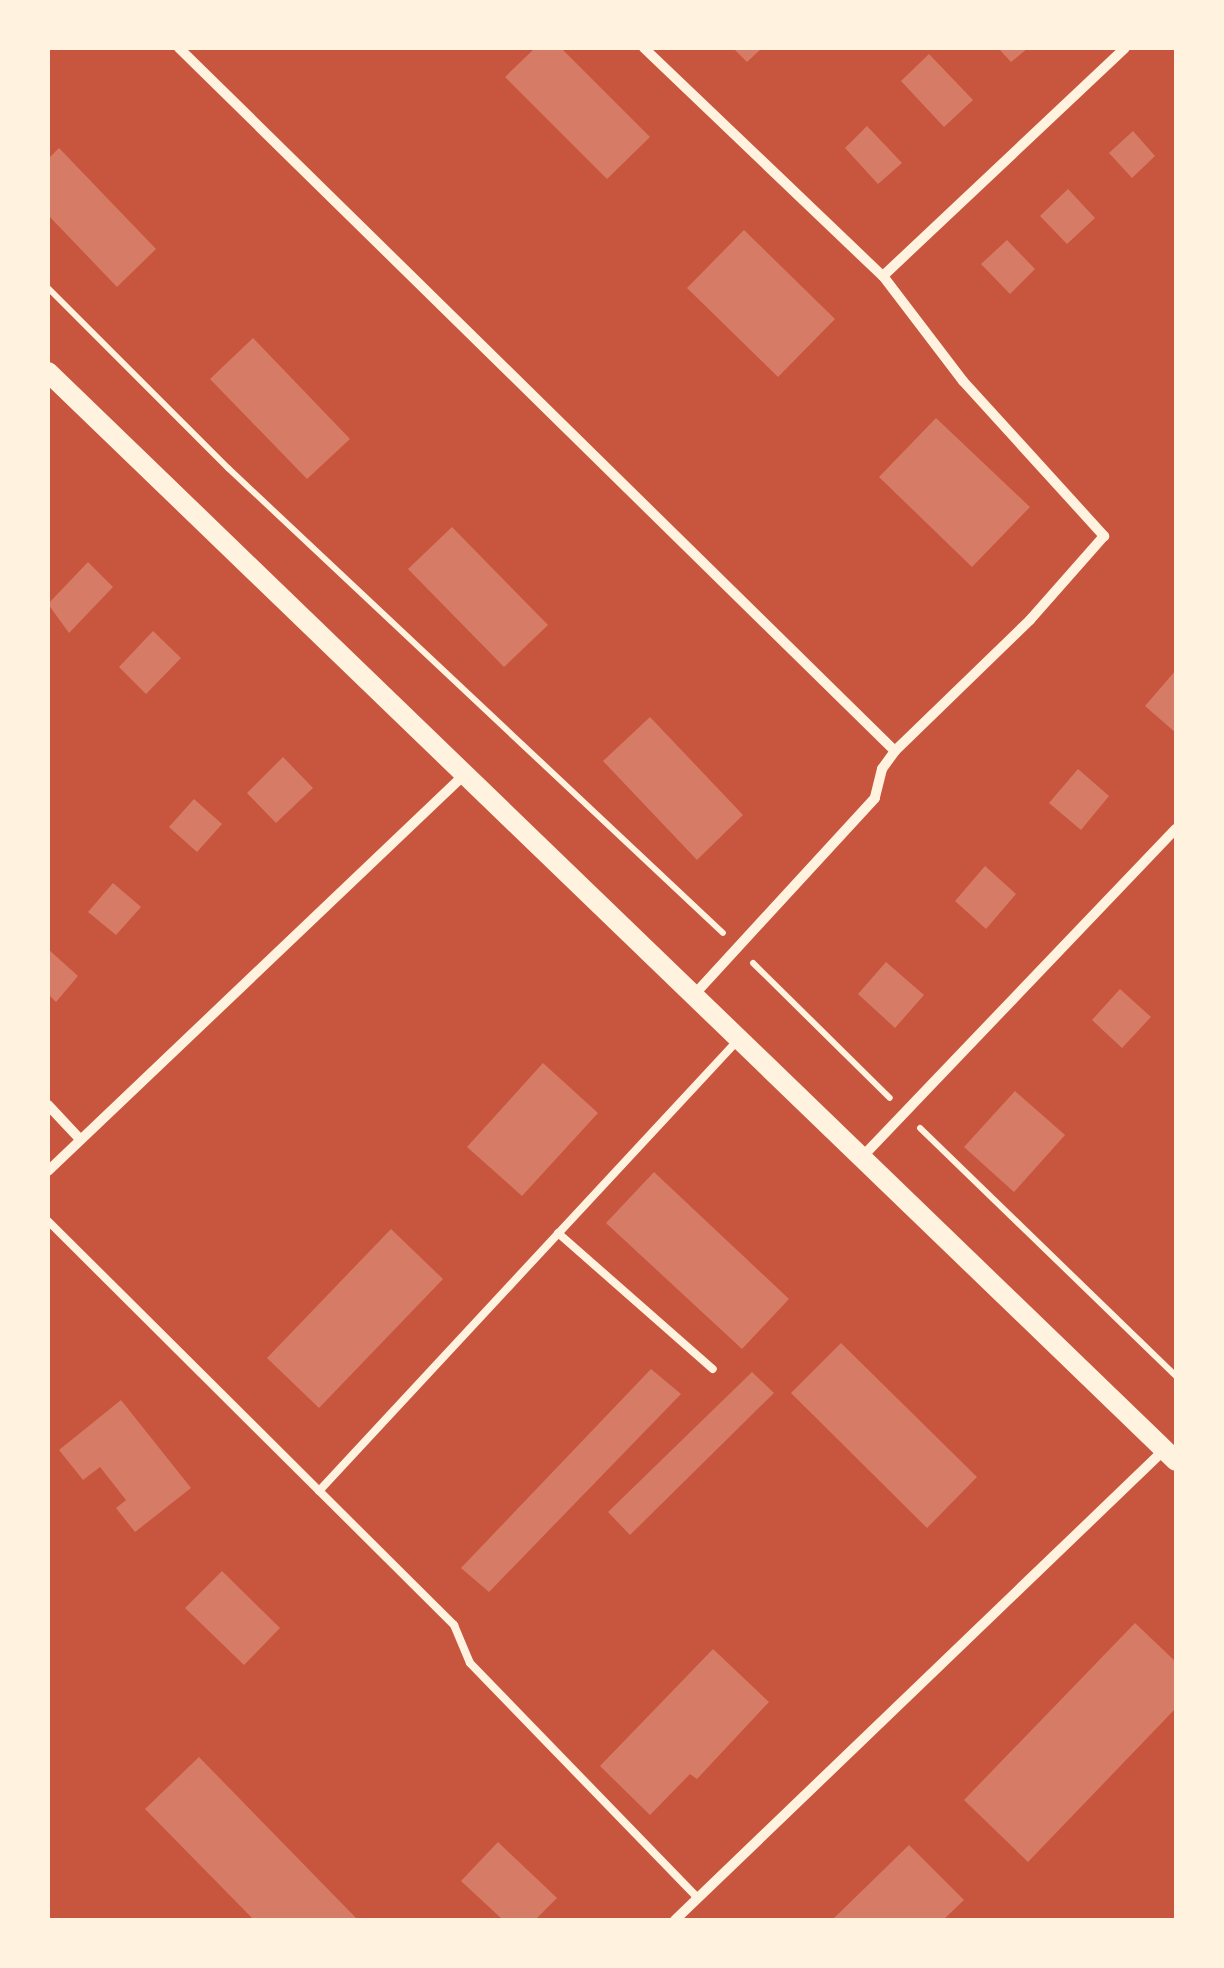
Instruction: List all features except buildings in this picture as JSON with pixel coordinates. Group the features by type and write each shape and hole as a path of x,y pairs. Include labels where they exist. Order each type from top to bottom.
{"main road":[{"path":"48,372 462,776 865,1154 1170,1455"}],"street":[{"path":"179,48 895,751"},
{"path":"644,48 883,276 964,381 1104,536 1030,620 895,751 882,769 875,798 695,994"},
{"path":"883,276 1125,48"},
{"path":"48,1171 462,776"},
{"path":"865,1154 1176,829"},
{"path":"48,1106 79,1138"},
{"path":"675,1920 1170,1455"}],"lane":[{"path":"319,1491 740,1037"},
{"path":"48,1221 454,1625 470,1663 698,1898"},
{"path":"558,1232 713,1369"}],"path":[{"path":"48,288 228,468 738,948 1176,1376"}]}
